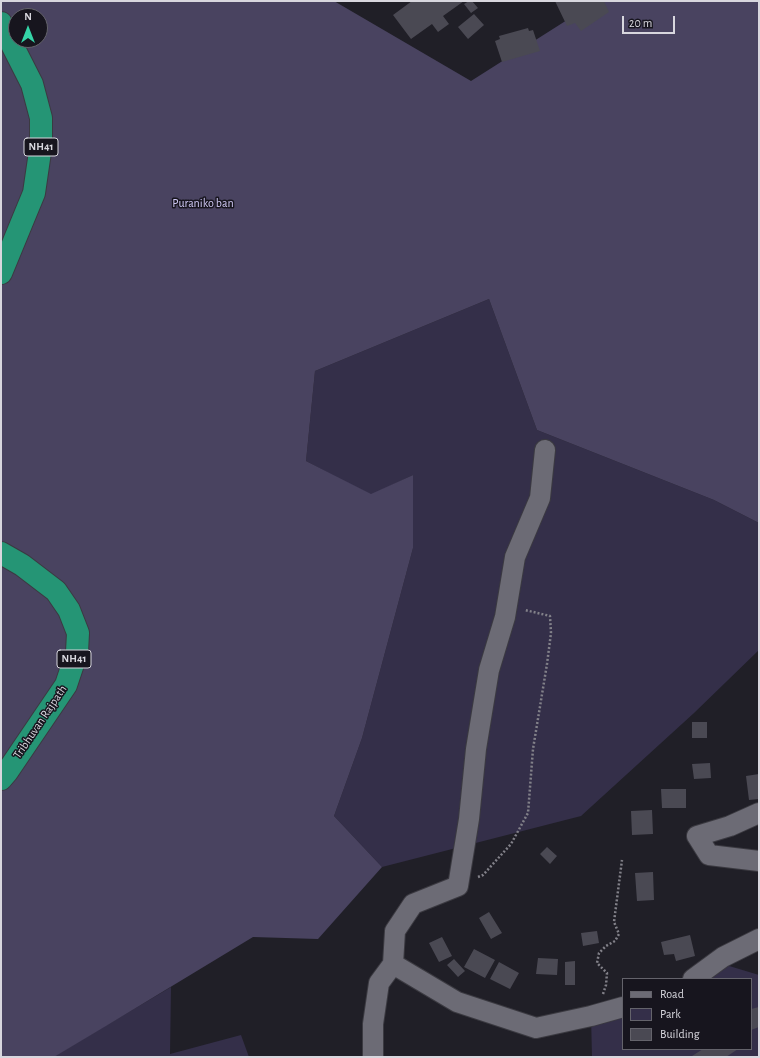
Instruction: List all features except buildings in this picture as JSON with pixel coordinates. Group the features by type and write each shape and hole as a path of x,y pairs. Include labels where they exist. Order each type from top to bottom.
{"highway":[{"name":"NH41","path":"1,23 32,84 41,118 41,145 34,193 1,273"},
{"name":"Tribhuvan Rajpath","path":"1,553 22,565 56,591 69,610 78,633 77,652 66,685 1,779"}],"street":[{"path":"372,1057 373,1024 379,983 393,964 395,931 414,904 458,886 469,819 476,749 489,670 505,617 515,557 540,498 545,450"},
{"path":"759,813 730,826 697,836 709,855 759,861"},
{"path":"694,978 723,957 759,939"},
{"path":"393,964 457,1002 536,1028 591,1016 622,1007"}],"path":[{"path":"458,886 484,875 511,844 528,813 533,749 548,664 551,633 550,616 507,606"},
{"path":"591,1016 593,1004 602,996 606,985 607,973 596,963 599,953 606,946 615,941 619,934 614,922 622,860"}],"green space":[{"name":"Puraniko ban","path":"1,1 334,1 471,81 597,1 759,1 759,523 714,500 537,430 489,299 315,371 306,461 371,494 413,475 413,548 362,738 334,816 382,867 318,939 253,937 54,1057 1,1057"},
{"path":"489,299 537,430 714,500 759,523 759,650 694,713 581,816 382,867 334,816 362,738 413,548 413,475 371,495 306,461 315,371"},
{"path":"716,962 759,975 759,1057 592,1057 591,1016 622,1006 622,1050 752,1050 752,978 694,978"},
{"path":"171,987 170,1054 241,1035 249,1057 53,1057"}]}
